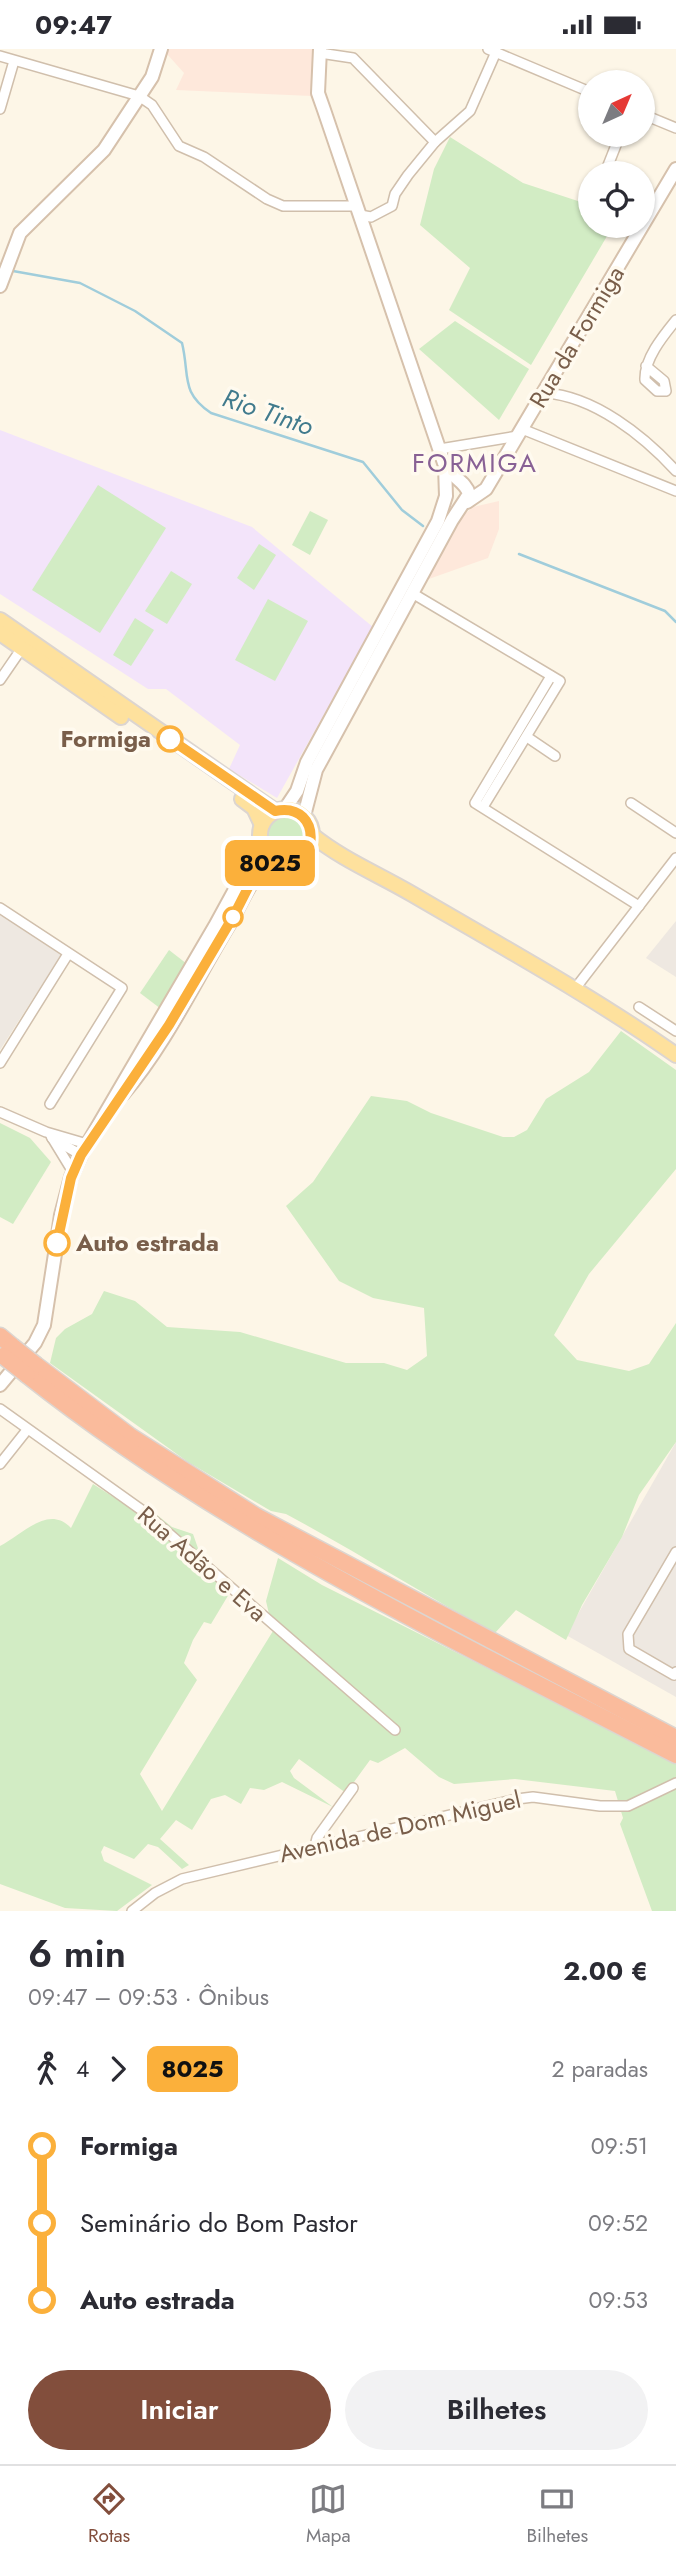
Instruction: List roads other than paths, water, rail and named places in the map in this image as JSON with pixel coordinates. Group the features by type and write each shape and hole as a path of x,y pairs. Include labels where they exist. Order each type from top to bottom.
{"highway":[{"path":"4,1348 124,1448 250,1528 373,1597 676,1755"},
{"path":"31,1370 256,1516 676,1738"}],"main road":[{"path":"0,284 20,233 104,150 152,77 161,49"},
{"path":"320,51 318,93 440,449 444,463 446,494 453,505 465,503 469,491 451,475 444,463"},
{"name":"Rua da Formiga","path":"655,204 676,169"},
{"name":"Rua da Formiga","path":"304,816 316,769 412,593 465,503 482,493 498,469 635,238"},
{"path":"0,1385 35,1343 44,1325 61,1215 73,1172 84,1149 215,926 250,862 261,830 297,791 307,762 438,521 446,494 453,483 479,482 498,469"},
{"path":"0,620 280,810 304,816 312,835 339,856 393,883 574,990 676,1055"},
{"path":"0,633 246,802 254,809 261,830 262,845 276,859"},
{"path":"103,1118 130,1086 169,1025 253,878 260,869 276,859 296,859 305,853 312,835"},
{"path":"305,853 339,856"}],"street":[{"path":"320,51 354,58 435,142"},
{"path":"0,56 139,96 152,105 179,146 204,157 267,199 284,206 358,210 371,217 392,206 395,194 435,142 470,111 492,51 578,87"},
{"path":"0,109 14,61"},
{"path":"655,119 676,128"},
{"path":"646,366 676,320"},
{"path":"552,379 564,394 623,425 676,471"},
{"path":"545,393 564,394"},
{"path":"440,449 520,433 676,491"},
{"path":"414,564 408,587 412,593 556,679"},
{"path":"390,609 405,593 412,593"},
{"path":"0,680 22,648"},
{"path":"483,807 527,737 556,679"},
{"path":"556,679 475,803 639,906"},
{"path":"527,737 555,755"},
{"path":"631,803 676,833"},
{"path":"574,990 676,858"},
{"path":"0,908 122,988 50,1104"},
{"path":"0,1063 68,954"},
{"path":"639,1007 674,1029 661,1044"},
{"path":"0,1112 84,1149"},
{"path":"48,1134 73,1172"},
{"name":"Rua Adão e Eva","path":"0,1409 143,1511 395,1730"},
{"path":"0,1464 27,1430"},
{"path":"675,1674 629,1649 626,1642 628,1634 676,1552"},
{"name":"Avenida de Dom Miguel","path":"132,1911 155,1893 183,1879 315,1846 517,1799 533,1797 600,1806 628,1806 676,1783"},
{"path":"315,1846 317,1838 353,1788"}],"waterway":[{"name":"Rio Tinto","path":"13,271 80,283 135,311 182,343 190,390 211,413 363,462 402,510 423,526"},
{"name":"Rio Tinto","path":"519,554 665,611 676,622"}],"place":[{"name":"Formiga","path":"170,739"},
{"name":"Auto estrada","path":"57,1243"}],"district":[{"name":"FORMIGA","path":"475,463"}]}
